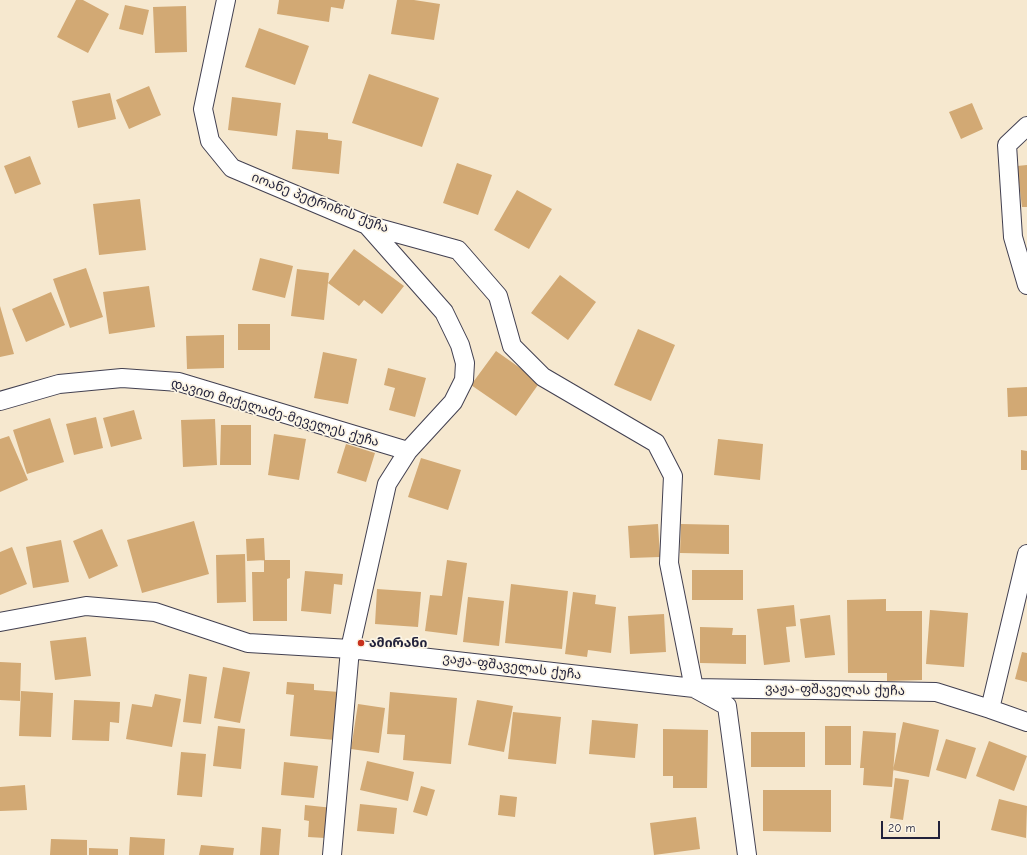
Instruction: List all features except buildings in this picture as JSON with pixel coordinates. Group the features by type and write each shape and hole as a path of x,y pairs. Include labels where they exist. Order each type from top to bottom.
{"street":[{"name":"იოანე პეტრიწის ქუჩა","path":"226,0 203,109 210,141 232,168 367,224 458,250 498,296 512,346 543,378 656,444 673,476 669,563 694,688"},
{"path":"1027,126 1007,145 1013,237 1027,285"},
{"path":"332,855 350,649 387,484 408,451 453,402 464,380 465,363 460,345 444,312 367,224"},
{"name":"დავით მიქელაძე-მეველეს ქუჩა","path":"0,401 59,384 122,378 179,382 408,451"},
{"path":"990,709 1027,554"},
{"name":"ვაჟა-ფშაველას ქუჩა","path":"0,622 86,606 155,612 248,643 350,649 694,688 936,692 1027,722"},
{"path":"694,688 727,706"},
{"path":"727,706 751,688"},
{"path":"727,706 747,855"}],"place":[{"name":"ამირანი","path":"361,643"}]}
